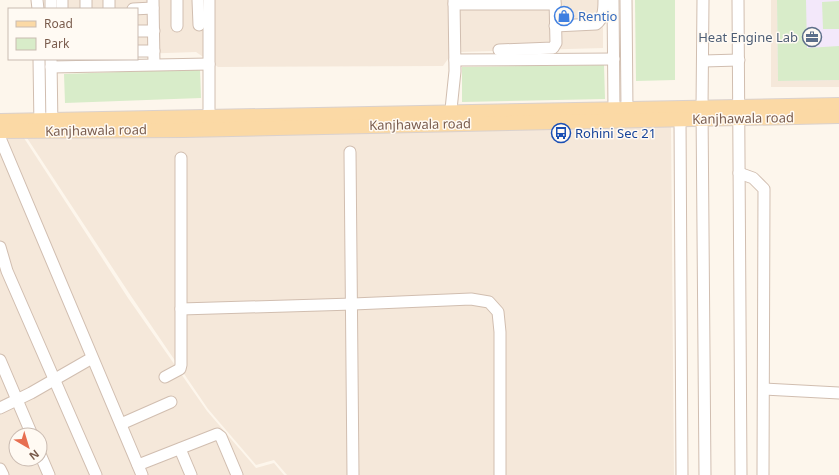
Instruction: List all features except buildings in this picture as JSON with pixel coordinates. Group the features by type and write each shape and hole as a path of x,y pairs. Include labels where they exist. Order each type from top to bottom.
{"main road":[{"name":"Kanjhawala road","path":"450,119 621,110 702,113 739,112 839,105"},
{"name":"Kanjhawala road","path":"739,112 839,116"},
{"name":"Kanjhawala road","path":"0,121 46,125 450,119 680,119 702,113"},
{"name":"Kanjhawala road","path":"0,131 46,125"}],"street":[{"path":"177,0 177,26"},
{"path":"198,0 199,25"},
{"path":"209,0 209,123"},
{"path":"555,26 596,24 601,21 604,11 604,0"},
{"path":"614,0 614,59 621,110"},
{"path":"621,110 626,0"},
{"path":"703,0 702,113 704,475"},
{"path":"738,0 741,475"},
{"path":"450,119 454,91 459,2 555,2 556,43 553,48 499,50"},
{"path":"137,8 153,4 154,64"},
{"path":"138,31 154,31"},
{"path":"138,51 154,51"},
{"path":"455,60 614,59"},
{"path":"38,60 46,125"},
{"path":"702,61 739,60"},
{"path":"46,125 51,63 209,64"},
{"path":"680,119 682,475"},
{"path":"0,138 140,470 180,449 217,434 221,437 237,475"},
{"path":"350,152 353,304 353,475"},
{"path":"165,377 180,367 181,158"},
{"path":"739,173 754,178 764,189 763,475"},
{"path":"0,246 4,273 55,378 96,475"},
{"path":"181,309 471,299 483,299 493,304 498,312 500,332 500,475"},
{"path":"0,408 92,358"},
{"path":"0,360 29,427"},
{"path":"764,389 839,393"},
{"path":"121,424 171,402"},
{"path":"180,449 191,475"},
{"path":"0,469 3,475"}],"shaded area":[{"path":"58,0 603,0 603,48 460,52 466,59 450,56 443,66 218,67 196,52 138,54 138,8 58,8"},
{"path":"771,0 839,0 839,87 771,87"},
{"path":"777,0 839,0 839,80 778,81"},
{"path":"671,126 674,475 287,475 274,460 256,465 208,409 131,296 27,138"},
{"path":"24,138 128,298 207,411 256,468 274,463 284,475 0,475 0,139"}],"green space":[{"path":"635,0 675,0 675,80 636,81"},
{"path":"777,0 806,0 807,48 839,46 839,80 778,81"},
{"path":"839,1 839,29 823,29 822,2"},
{"path":"604,65 605,99 462,102 462,67"},
{"path":"200,69 201,98 65,103 64,74"}],"place":[{"name":"Rentio","path":"564,16"},
{"name":"Heat Engine Lab","path":"812,37"},
{"name":"Rohini Sec 21","path":"561,133"}]}
